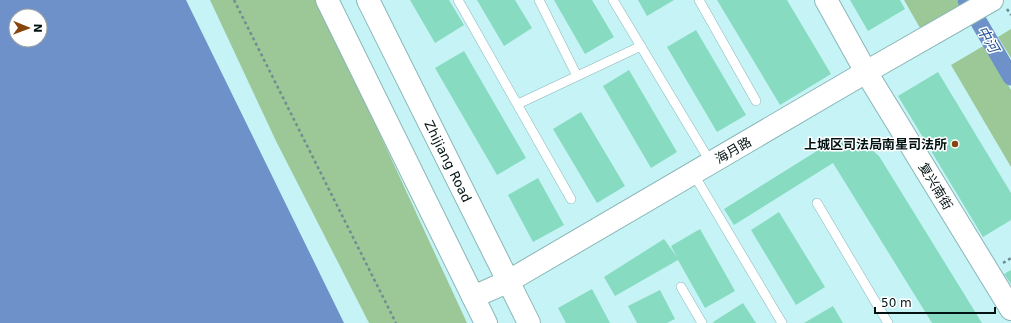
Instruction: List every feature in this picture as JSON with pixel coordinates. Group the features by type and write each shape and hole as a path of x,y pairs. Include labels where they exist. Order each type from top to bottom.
{"street":[{"path":"327,0 486,323"},
{"name":"Zhijiang Road","path":"368,0 528,323"},
{"name":"复兴南街","path":"826,0 866,72 1011,309"},
{"name":"海月路","path":"473,297 507,282 987,3"}],"lane":[{"path":"458,0 571,199"},
{"path":"539,0 577,76"},
{"path":"613,0 641,46 782,323"},
{"path":"699,0 756,101"},
{"path":"518,104 641,46"},
{"path":"817,203 888,323"},
{"path":"681,287 702,323"}],"path":[{"path":"234,0 396,323"}],"green space":[{"path":"210,0 318,0 467,323 369,323 276,141"},
{"path":"904,0 957,0 960,5 920,28"},
{"path":"1011,29 1011,58 998,37"},
{"path":"985,45 1011,90 1011,167 951,65"}],"water":[{"path":"0,0 186,0 344,323 0,323"}],"building":[{"path":"410,0 449,0 464,25 435,43"},
{"path":"477,0 515,0 532,28 504,46"},
{"path":"554,0 592,0 614,37 585,54"},
{"path":"638,0 674,0 647,16"},
{"path":"717,0 787,0 831,74 780,105"},
{"path":"850,0 900,0 905,9 868,31"},
{"path":"696,30 746,115 717,132 667,47"},
{"path":"464,51 526,158 497,175 435,68"},
{"path":"629,70 677,152 651,168 603,86"},
{"name":"上城区司法局南星司法所","path":"938,72 1011,193 1011,220 983,237 898,96"},
{"path":"581,112 625,186 597,203 553,129"},
{"path":"858,138 879,156 982,323 932,323 833,163 734,225 724,209 833,141"},
{"path":"538,178 564,225 533,242 508,195"},
{"path":"779,212 825,287 796,305 751,230"},
{"path":"700,229 735,291 705,308 678,260 615,296 604,277 664,239 677,257 671,246"},
{"path":"1011,270 1011,284 1004,274"},
{"path":"592,289 610,323 566,323 558,308"},
{"path":"660,290 675,319 667,323 637,323 628,306"},
{"path":"743,303 756,323 713,322"},
{"path":"833,306 843,323 804,323"}],"waterway":[{"name":"中河","path":"966,0 1011,77"}],"place":[{"name":"上城区司法局南星司法所","path":"955,144"}]}
